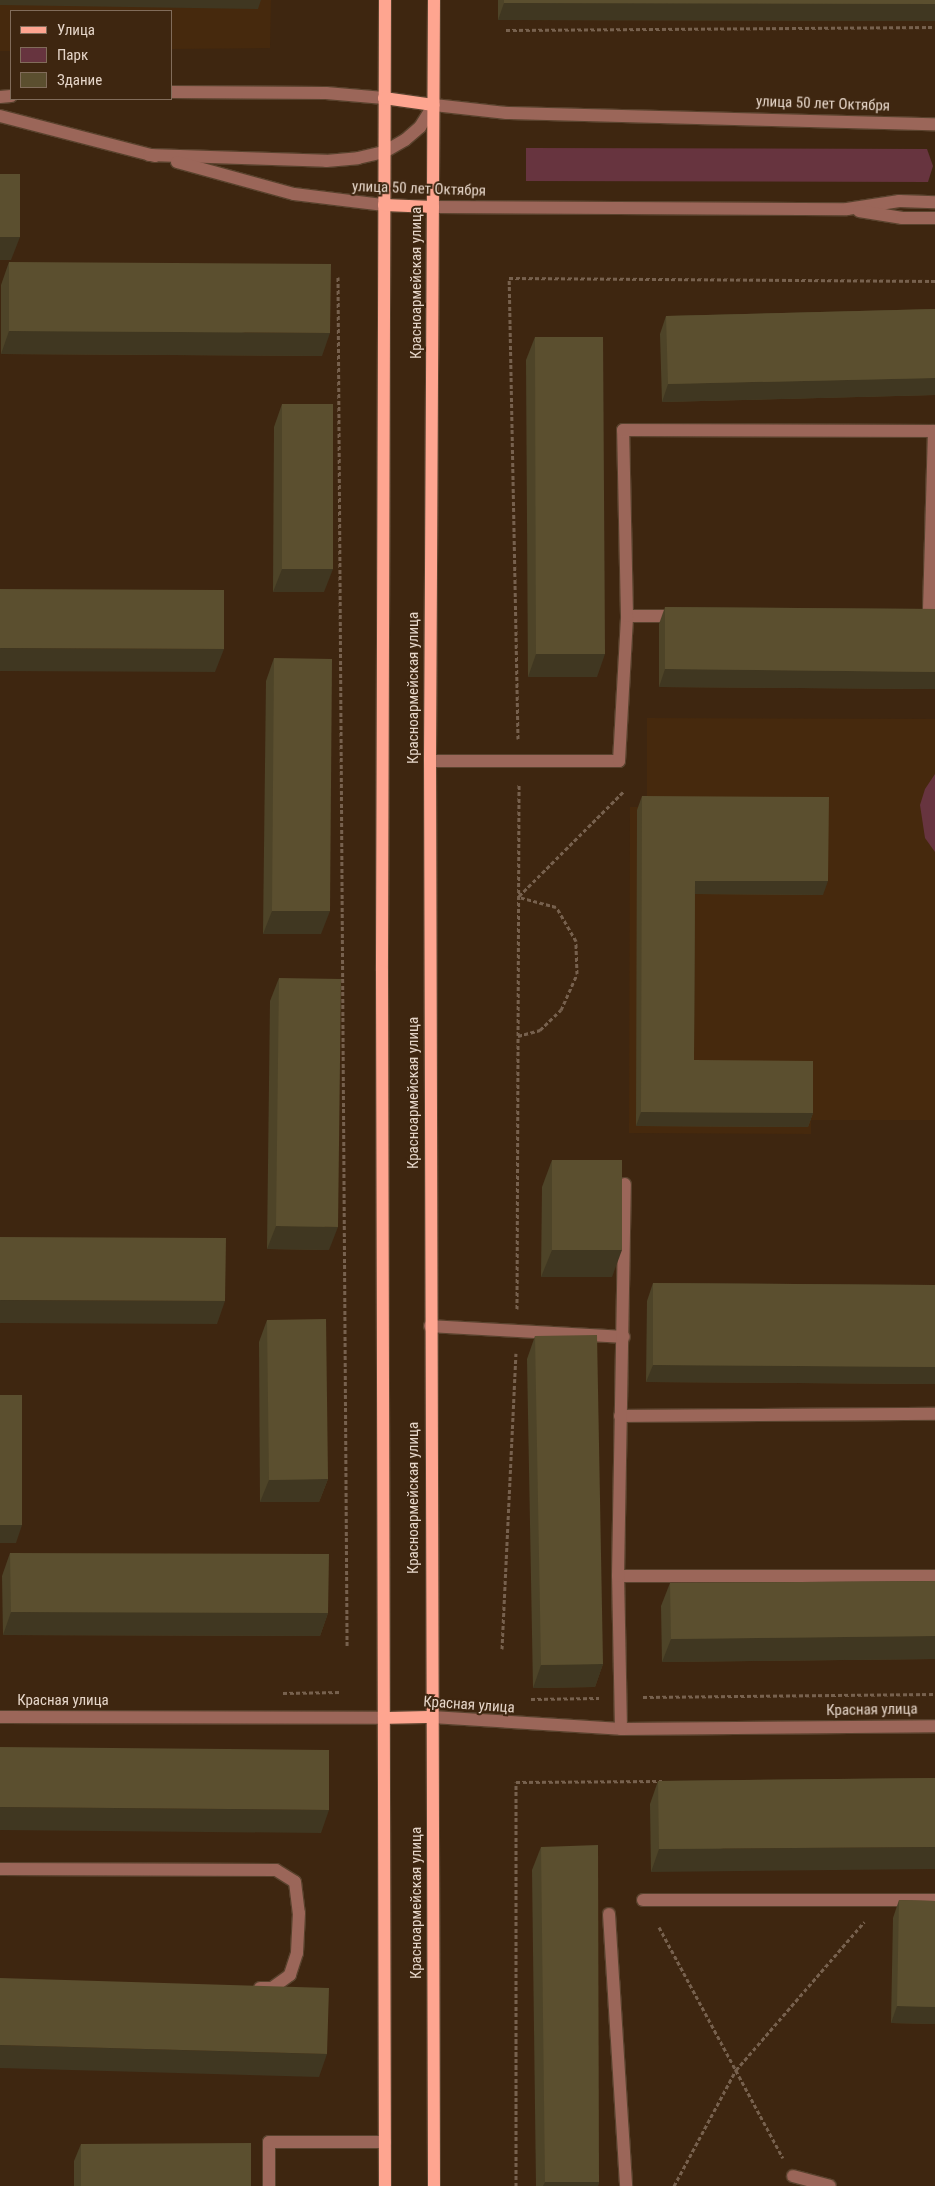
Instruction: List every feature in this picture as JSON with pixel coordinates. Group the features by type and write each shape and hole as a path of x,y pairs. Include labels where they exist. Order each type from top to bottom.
{"main road":[{"name":"Красноармейская улица","path":"385,0 385,2186"},
{"name":"Красноармейская улица","path":"434,0 430,761 430,1326 434,2186"},
{"name":"улица 50 лет Октября","path":"384,98 434,105"},
{"name":"улица 50 лет Октября","path":"384,206 433,207"},
{"name":"Красная улица","path":"384,1718 432,1717"}],"street":[{"name":"улица 50 лет Октября","path":"172,92 326,93 384,98"},
{"name":"улица 50 лет Октября","path":"434,105 506,113 935,124"},
{"path":"149,155 326,161 384,152 405,140 420,127 434,105"},
{"name":"улица 50 лет Октября","path":"0,116 294,194 384,206"},
{"name":"улица 50 лет Октября","path":"433,207 847,208 898,201 935,202"},
{"name":"улица 50 лет Октября","path":"847,208 902,218 935,218"},
{"path":"430,761 619,761 626,616 623,430 934,431 928,612"},
{"path":"626,616 695,615"},
{"path":"621,1729 618,1576 620,1416 624,1337 625,1184"},
{"path":"430,1326 517,1329 624,1337"},
{"path":"620,1416 935,1414"},
{"path":"618,1576 935,1576"},
{"name":"Красная улица","path":"0,1717 384,1718"},
{"name":"Красная улица","path":"432,1717 621,1729 935,1726"},
{"path":"0,1869 276,1870 295,1882 299,1913 297,1953 290,1975 272,1988 242,1988"},
{"path":"643,1900 935,1900"},
{"path":"608,1914 626,2186"},
{"path":"269,2186 270,2142 385,2142"},
{"path":"793,2176 830,2186"}],"path":[{"path":"506,30 935,27"},
{"path":"338,277 348,1647"},
{"path":"502,1650 517,1329 519,761 509,278 935,281"},
{"path":"518,896 624,791"},
{"path":"518,896 556,906 576,941 577,974 561,1010 540,1030 518,1036"},
{"path":"522,1699 935,1694"},
{"path":"516,2186 516,1782 666,1781"},
{"path":"674,2186 736,2070 882,1901"},
{"path":"659,1926 793,2176"}],"shaded area":[{"path":"0,0 271,0 270,48 172,49 172,10 10,10 10,51 0,51"},
{"path":"647,718 935,719 935,1120 811,1120 811,1134 629,1133 630,807 647,807"}],"green space":[{"path":"526,148 927,149 933,166 928,182 526,181"},
{"path":"935,774 935,852 925,838 920,805 925,789"}],"building":[{"path":"504,0 935,0 935,4 504,3"},
{"path":"0,174 20,174 20,237 0,237"},
{"path":"9,262 331,264 330,333 9,331"},
{"path":"935,309 935,378 668,384 666,316"},
{"path":"535,337 603,337 605,654 536,654"},
{"path":"282,404 333,404 333,569 282,569"},
{"path":"0,589 224,590 224,649 0,648"},
{"path":"665,607 935,609 935,672 665,669"},
{"path":"274,658 332,659 330,911 272,911"},
{"path":"642,796 829,797 828,881 695,881 694,1060 813,1061 813,1113 641,1112"},
{"path":"279,978 341,979 338,1227 276,1226"},
{"path":"552,1160 622,1160 622,1250 552,1250"},
{"path":"0,1237 226,1238 225,1301 0,1300"},
{"path":"653,1283 935,1285 935,1367 653,1365"},
{"path":"326,1319 328,1479 269,1480 267,1320"},
{"path":"597,1335 603,1664 541,1665 535,1336"},
{"path":"0,1395 22,1395 22,1525 0,1525"},
{"path":"10,1553 329,1554 328,1613 11,1612"},
{"path":"935,1581 935,1636 671,1639 670,1583"},
{"path":"0,1747 329,1750 329,1810 0,1807"},
{"path":"935,1778 935,1847 659,1849 658,1781"},
{"path":"598,1845 599,2182 545,2182 541,1847"},
{"path":"899,1900 935,1901 935,2007 897,2006"},
{"path":"0,1978 329,1988 327,2054 0,2045"},
{"path":"251,2143 251,2186 81,2186 81,2144"}]}
